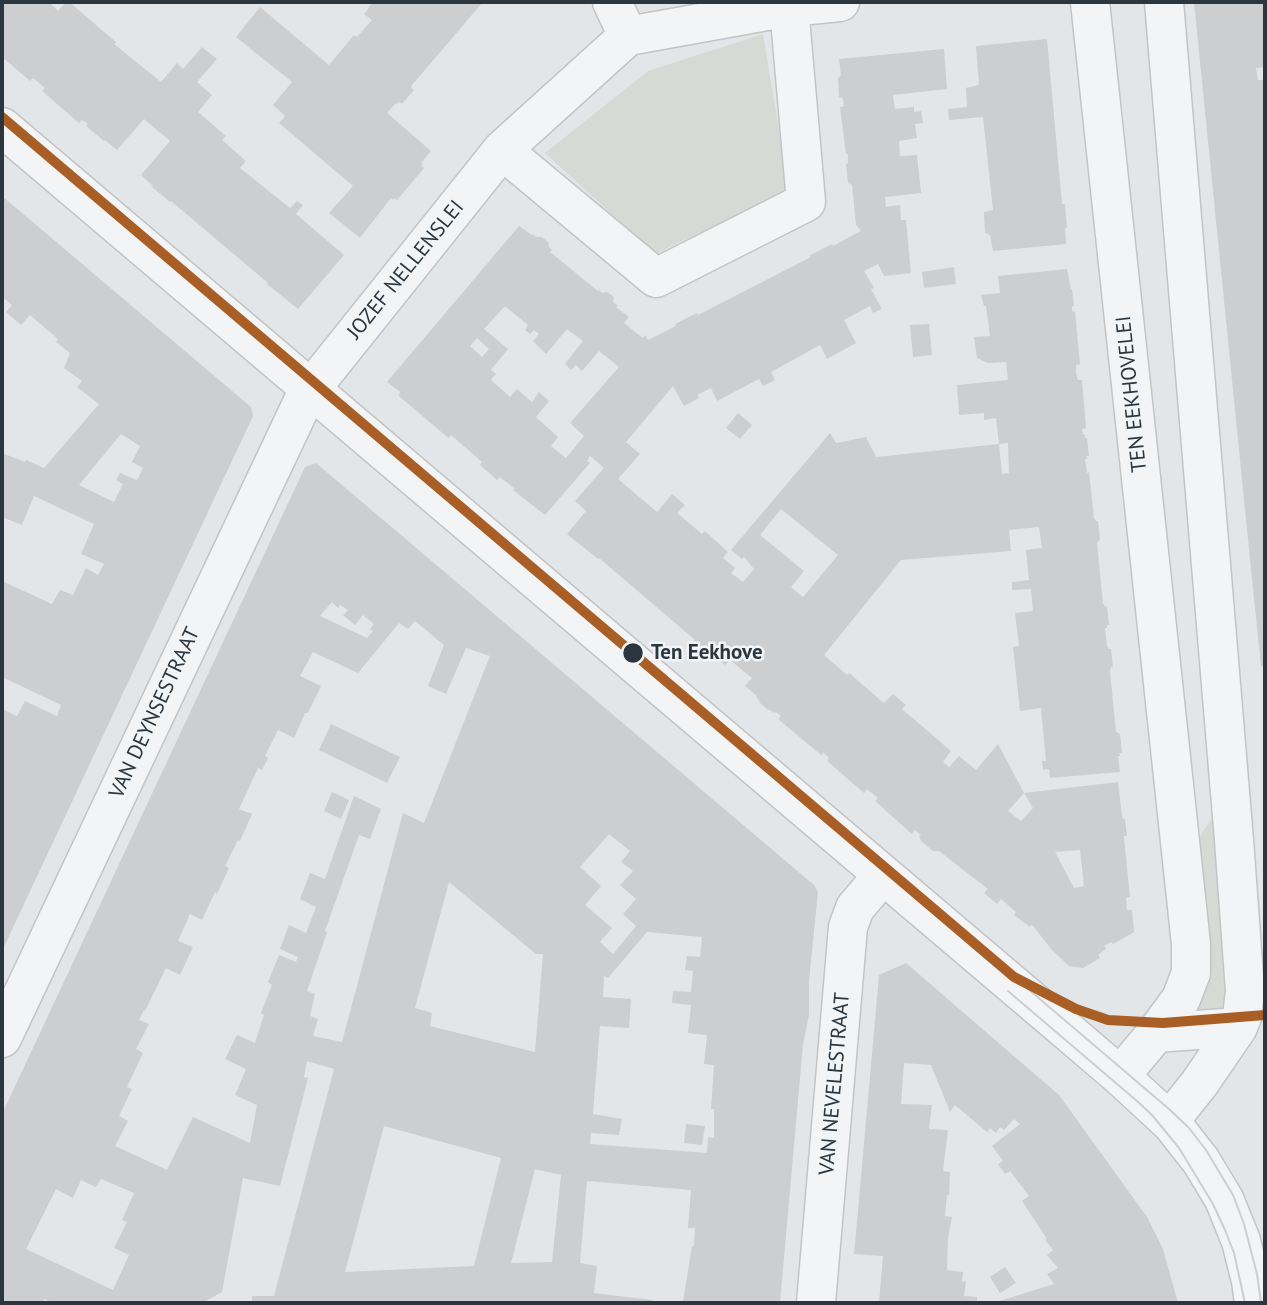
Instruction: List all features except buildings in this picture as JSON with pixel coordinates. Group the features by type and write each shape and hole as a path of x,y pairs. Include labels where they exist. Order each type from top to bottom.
{"street":[{"path":"611,2 628,37 789,7 840,2"},
{"name":"TEN EEKHOVELEI","path":"1090,2 1191,944 1191,973 1181,999 1120,1076"},
{"path":"1164,2 1245,991 1238,1027 1175,1114 1172,1124"},
{"path":"502,150 656,278 806,202 789,7"},
{"name":"JOZEF NELLENSLEI","path":"310,389 502,150 628,37"},
{"path":"2,127 1120,1076 1172,1124 1201,1161 1224,1199 1241,1241 1254,1303"},
{"name":"VAN DEYNSESTRAAT","path":"2,1038 310,389"},
{"path":"1174,786 1228,779"},
{"name":"VAN NEVELESTRAAT","path":"816,1303 848,927 855,908 883,875"},
{"path":"1156,1033 1238,1027"}],"shaded area":[{"path":"763,34 789,190 655,254 545,153 648,71"},
{"path":"1219,809 1226,1008 1196,1011 1202,999 1198,842"}],"tram line":[{"path":"1014,977 1169,1109 1189,1128 1206,1150 1233,1195 1244,1224 1257,1274 1261,1303"},
{"path":"1008,991 1137,1101 1179,1148 1213,1204 1225,1230 1234,1253 1245,1303"}],"transit line":[{"path":"2,117 1014,977 1076,1009 1108,1020 1163,1023 1265,1015"}],"place":[{"name":"Ten Eekhove","path":"633,653"}]}
